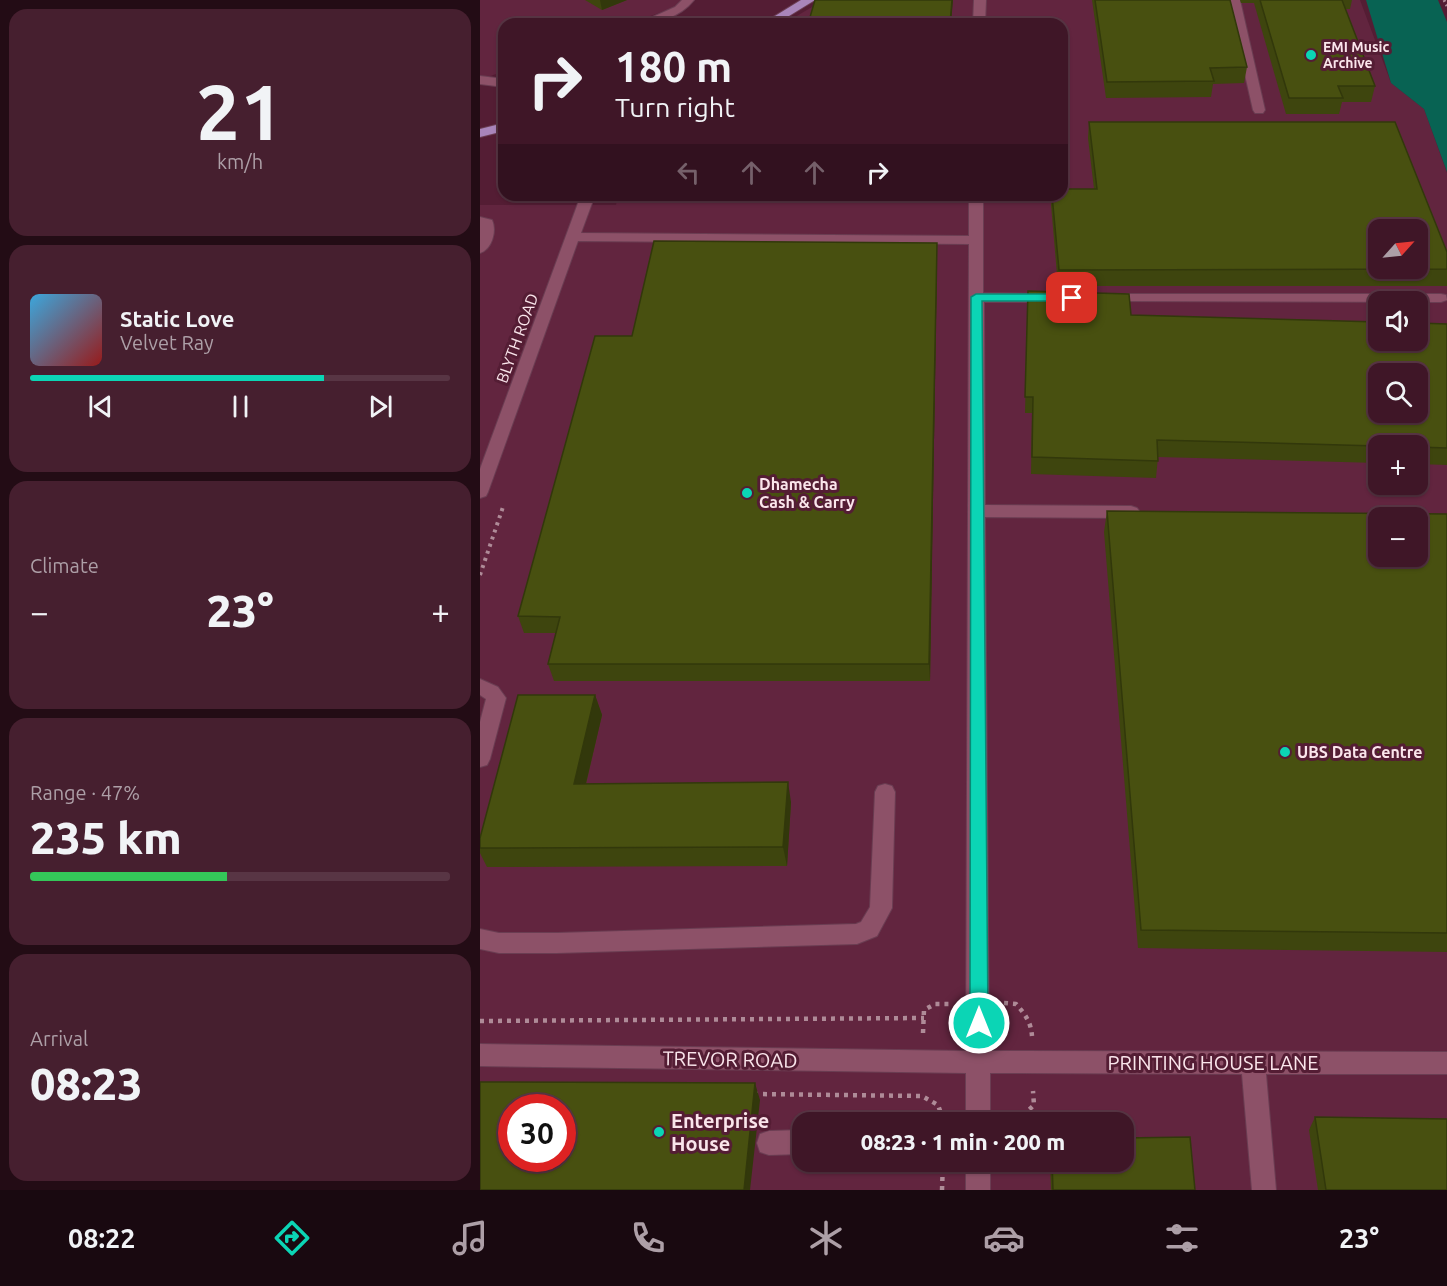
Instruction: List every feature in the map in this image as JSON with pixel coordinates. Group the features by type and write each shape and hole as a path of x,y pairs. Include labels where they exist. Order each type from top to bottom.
{"main road":[{"path":"778,18 809,0"},
{"path":"480,133 498,128"}],"street":[{"path":"657,18 679,9 688,0"},
{"path":"979,18 980,0"},
{"path":"1234,0 1259,110"},
{"path":"480,80 498,82"},
{"name":"BLYTH ROAD","path":"480,492 586,201"},
{"path":"976,201 978,1112"},
{"path":"480,221 487,223 488,231 480,249"},
{"path":"573,237 976,240"},
{"path":"976,297 1072,298"},
{"path":"1096,298 1441,298"},
{"path":"977,511 1145,512"},
{"path":"480,686 496,698 480,759"},
{"path":"480,939 499,943 534,943 857,934 869,929 881,908 885,792"},
{"name":"TREVOR ROAD","path":"480,1055 979,1062"},
{"name":"PRINTING HOUSE LANE","path":"979,1062 1447,1063"},
{"path":"1253,1062 1264,1190"},
{"path":"770,1143 792,1142"},
{"path":"978,1172 978,1190"}],"path":[{"path":"1444,0 1447,6"},
{"path":"480,1020 924,1018"},
{"path":"749,1094 922,1096 934,1101 942,1112"},
{"path":"942,1190 943,1172"}],"shaded area":[{"path":"480,0 694,0 645,18 498,18 498,73 480,80"},
{"path":"824,0 1360,0 1391,83 1424,109 1447,173 1447,1190 480,1190 480,205 616,205 617,201 1068,201 1068,18 793,18"},
{"path":"1366,0 1438,0 1447,22 1447,172 1424,109 1391,83"}],"building":[{"path":"815,0 952,0 950,18 810,18"},
{"path":"1095,0 1230,0 1247,67 1210,68 1214,81 1107,82"},
{"name":"EMI Music Archive","path":"1260,0 1342,0 1375,86 1338,86 1343,98 1289,98"},
{"path":"1089,122 1395,122 1447,252 1447,269 1428,269 1428,219 1368,219 1368,269 1059,270 1053,201 1068,201 1068,189 1097,189"},
{"name":"Dhamecha Cash & Carry","path":"654,241 937,243 929,664 548,664 560,617 518,616 595,336 632,336"},
{"path":"1028,291 1129,294 1131,315 1368,322 1368,351 1428,351 1428,323 1447,324 1447,448 1428,447 1428,435 1368,435 1368,446 1157,440 1158,461 1032,457 1033,397 1025,397"},
{"name":"UBS Data Centre","path":"1107,511 1368,513 1368,567 1428,567 1428,514 1447,514 1447,933 1141,930"},
{"path":"518,695 595,695 574,784 788,782 783,847 480,848 480,838"},
{"name":"Enterprise House","path":"480,1082 755,1083 744,1190 480,1190"},
{"path":"1315,1117 1447,1119 1447,1190 1326,1190"},
{"path":"1190,1137 1195,1190 1053,1190 1052,1172 1134,1172 1134,1138"}],"place":[{"name":"EMI Music Archive","path":"1311,55"},
{"name":"Dhamecha Cash & Carry","path":"747,493"},
{"name":"UBS Data Centre","path":"1285,752"},
{"name":"Enterprise House","path":"659,1132"}],"route":[{"path":"979,1023 976,297 1072,298"}]}
